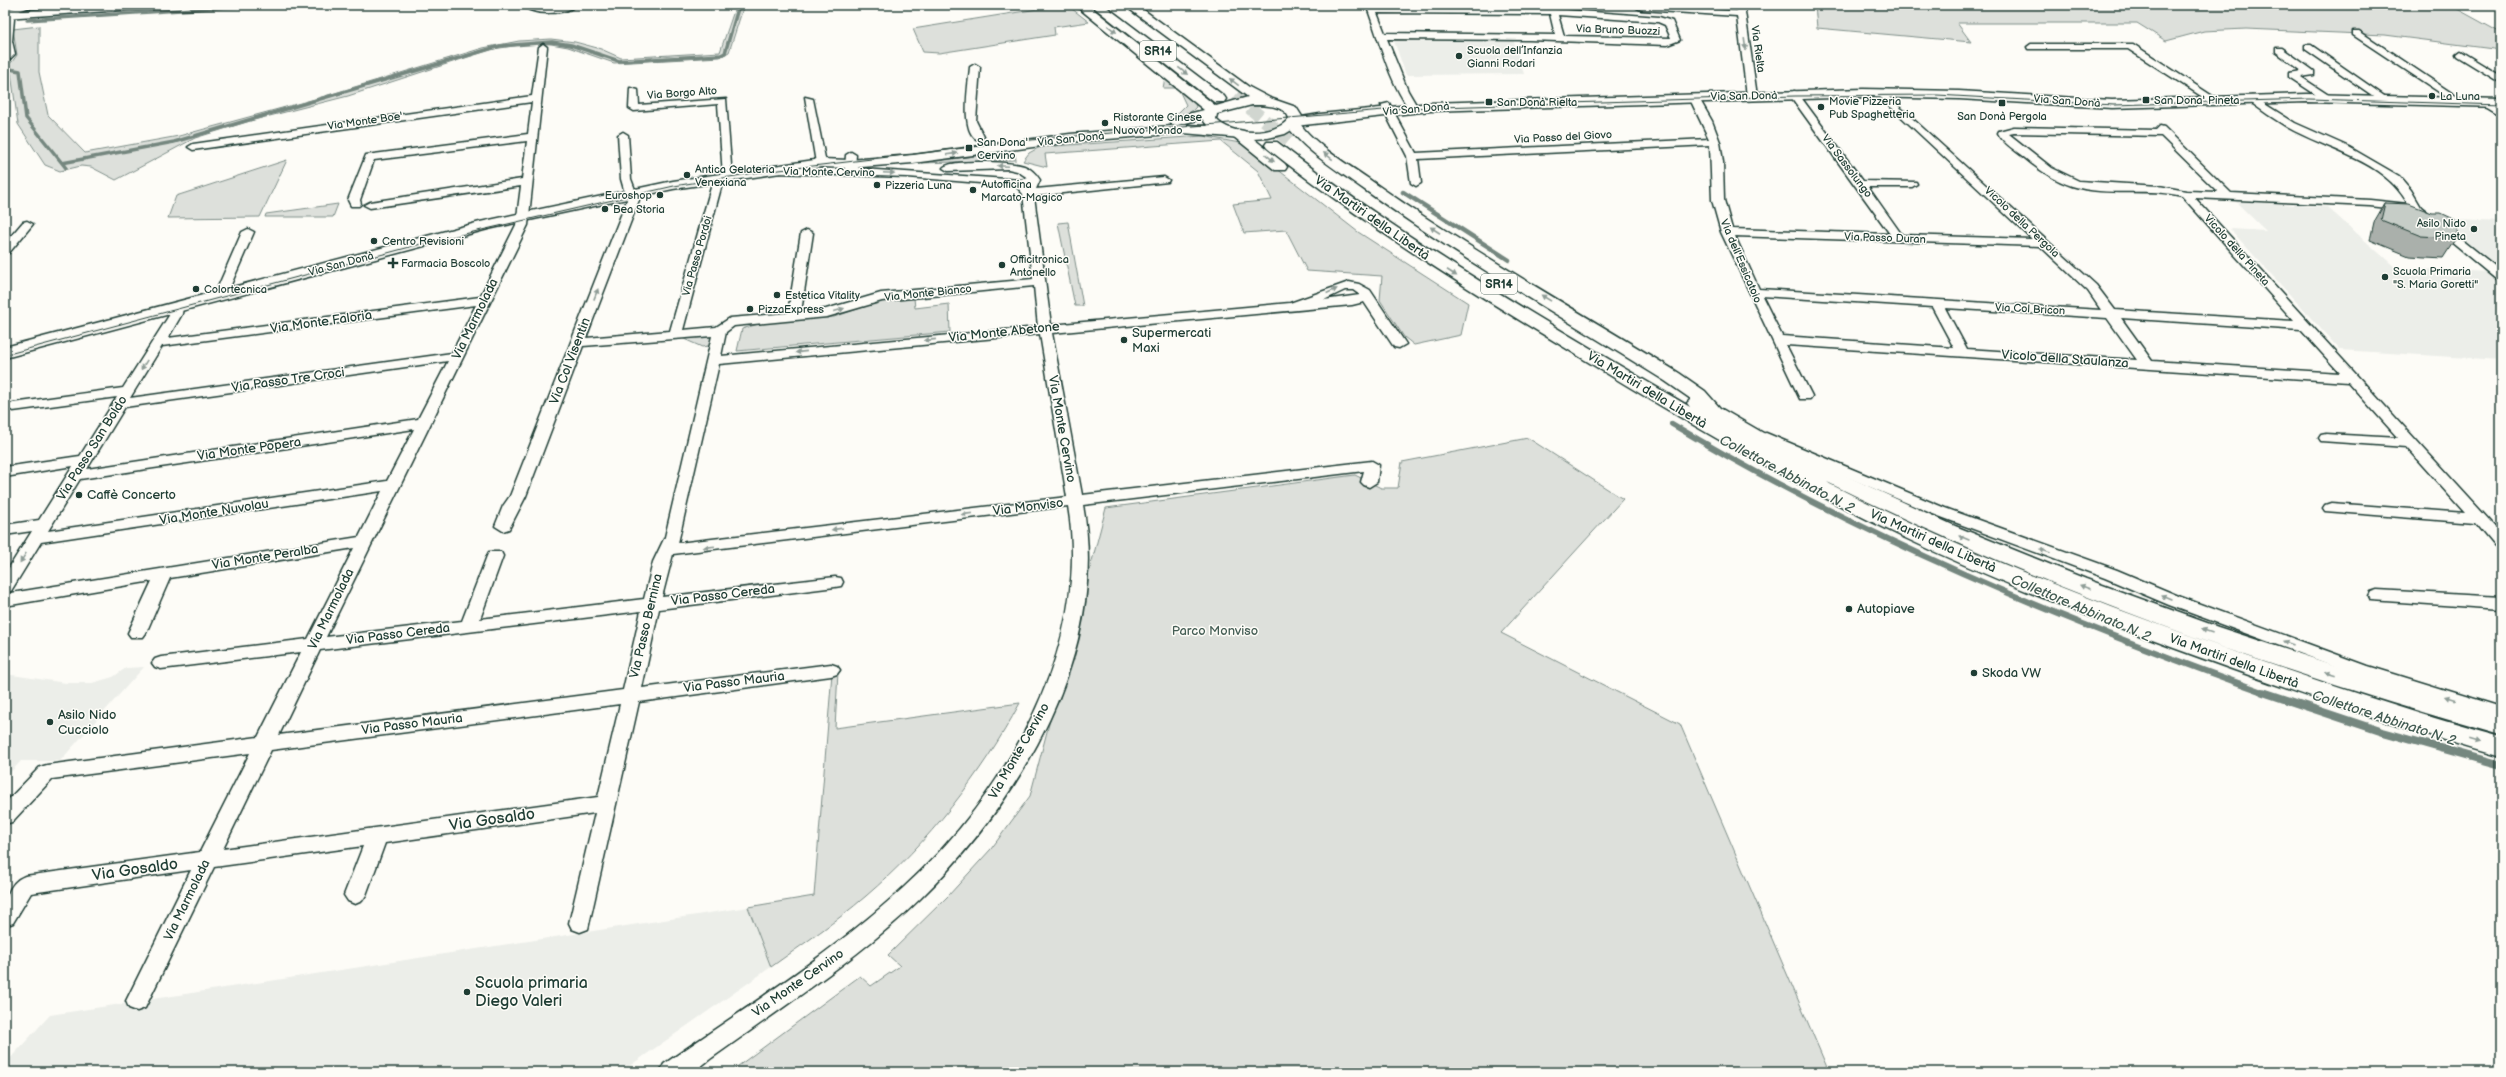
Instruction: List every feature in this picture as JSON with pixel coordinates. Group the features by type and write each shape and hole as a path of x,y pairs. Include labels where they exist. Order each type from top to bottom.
{"main road":[{"path":"1081,5 1206,103 1212,112 1209,119 1212,124 1232,132 1365,231 1476,303 1513,321 1570,354 1642,388"},
{"name":"SR14","path":"1097,5 1219,99"},
{"name":"SR14","path":"1114,5 1235,96"},
{"path":"1130,5 1244,90 1295,114 1294,123 1299,133 1362,182 1444,236 1672,377 1698,395 1716,414"},
{"name":"Via San Donà","path":"853,164 979,137 1174,121 1212,112 1233,103 1274,104"},
{"name":"Via San Donà","path":"5,353 522,217 630,194 721,177 821,163 853,164 913,159 1086,137 1182,129 1271,133 1294,123"},
{"name":"Via Martiri della Libertà","path":"1290,142 1361,196 1447,253 1716,414 1924,520 2082,586 2331,675 2501,726"},
{"name":"Via Martiri della Libertà","path":"1272,144 1343,200 1402,240 1642,388 1722,435 1813,484 1911,533 1994,569 2165,636 2330,695 2501,747"}],"street":[{"path":"6,14 32,5"},
{"path":"6,14 153,5"},
{"path":"528,5 532,8 543,10 571,5"},
{"name":"Via Bruno Buozzi","path":"1382,36 1560,38 1667,42 1676,40 1668,24 1659,20 1553,11 1445,7 1372,10 1382,36 1412,106"},
{"path":"1635,7 1741,10"},
{"name":"Via Rielta","path":"1741,10 1752,96"},
{"path":"1553,11 1560,38"},
{"path":"5,61 11,54 8,41 10,19 6,14"},
{"path":"2356,33 2460,102"},
{"path":"2031,47 2130,46 2215,101"},
{"path":"522,217 543,47"},
{"path":"2308,47 2385,100"},
{"path":"2279,50 2311,72 2292,74 2327,98"},
{"path":"2460,54 2501,80"},
{"path":"975,67 971,121 979,137"},
{"name":"Via Borgo Alto","path":"633,90 634,108 723,101 721,177"},
{"name":"Via San Donà","path":"1412,106 1881,92 1959,94 2112,104 2327,98 2501,103"},
{"name":"Vicolo della Pergola","path":"1881,92 2092,288 2113,314 2148,365"},
{"name":"Via Sassolungo","path":"1794,94 1862,184 1899,238"},
{"name":"Via dell'Essicatoio","path":"1694,97 1707,120 1715,142 1718,162 1718,200 1727,232 1754,292 1805,396"},
{"name":"Via Monte Boe'","path":"193,147 537,98"},
{"path":"808,99 821,163"},
{"name":"Via San Donà","path":"1274,104 1307,108 1387,108 1634,99"},
{"path":"2252,99 2290,125 2332,142 2375,164 2395,178 2408,192 2416,209 2501,277"},
{"path":"2486,103 2501,113"},
{"path":"1387,108 1412,156 1416,183"},
{"name":"Via San Donà","path":"1294,123 1387,108"},
{"path":"2186,194 2170,189 2077,184 2040,165 2006,138 2003,133 2014,130 2162,131 2228,196"},
{"name":"Via Col Visentin","path":"503,526 511,506 518,496 633,200 626,179 623,135"},
{"path":"526,182 370,205 370,208 362,211 347,211 348,208 356,204 354,200 370,157 532,136"},
{"name":"Via Passo del Giovo","path":"1412,156 1715,142"},
{"path":"913,159 907,163 907,169 1007,166 1028,171 1035,180 1028,193"},
{"name":"Via Monte Cervino","path":"672,1072 849,946 882,919 939,864 988,802 1017,758 1043,712 1068,650 1076,613 1081,562 1081,536 1045,328 1028,193 1018,184 1011,182 853,164 766,170"},
{"name":"Via Passo Pordoi","path":"675,335 721,177"},
{"name":"Via Monte Cervino","path":"1011,182 1035,180"},
{"path":"1028,193 1164,180"},
{"path":"1862,184 1912,184"},
{"name":"Vicolo della Pineta","path":"2370,202 2390,200 2408,192"},
{"name":"Vicolo della Pineta","path":"2186,194 2370,202 2416,209"},
{"name":"Vicolo della Pineta","path":"2186,194 2412,442 2501,543"},
{"name":"Via Marmolada","path":"137,1001 522,224 522,217"},
{"path":"5,250 27,224"},
{"path":"228,294 224,287 248,232"},
{"name":"Via Passo Duran","path":"1727,232 2044,243"},
{"path":"794,316 807,233"},
{"name":"Via Monte Bianco","path":"720,331 730,322 828,313 881,297 1039,282"},
{"name":"Via Monte Abetone","path":"713,361 1296,304 1321,297 1335,288 1346,287 1363,290 1366,297 1372,303 1399,344"},
{"name":"Via Col Bricon","path":"1754,292 2306,326"},
{"name":"Via Monte Faloria","path":"157,344 484,300"},
{"path":"1937,304 1963,352"},
{"name":"Via Passo San Boldo","path":"5,587 176,314 177,307"},
{"path":"577,343 720,331"},
{"name":"Via Passo Bernina","path":"580,924 661,562 673,537 720,331"},
{"name":"Vicolo della Staulanza","path":"1777,340 2354,378"},
{"name":"Via Passo Tre Croci","path":"119,404 456,356"},
{"path":"13,407 128,391"},
{"name":"Via Monte Popera","path":"75,475 423,423"},
{"path":"1742,428 1794,448 1939,511 2111,574 2175,601 2362,670 2501,714"},
{"path":"2326,438 2412,442"},
{"path":"5,472 84,460"},
{"name":"Via Monviso","path":"666,550 1372,465 1369,482"},
{"name":"Via Monte Nuvolau","path":"36,538 392,485"},
{"path":"2331,508 2480,519"},
{"path":"5,530 44,524"},
{"name":"Via Monte Peralba","path":"5,600 365,541"},
{"name":"Via Passo Cereda","path":"469,626 495,556"},
{"path":"137,632 164,574"},
{"name":"Via Passo Cereda","path":"161,663 835,582"},
{"path":"2378,596 2501,603"},
{"name":"Via Passo Mauria","path":"7,813 47,772 831,670"},
{"name":"Via Gosaldo","path":"5,917 25,885 607,804"},
{"path":"355,895 376,836"}],"shaded area":[{"name":"Scuola dell’Infanzia Gianni Rodari","path":"1393,38 1513,39 1524,74 1406,75"},
{"name":"Scuola Primaria \"S. Maria Goretti\"","path":"2235,201 2327,207 2396,268 2490,272 2501,281 2501,360 2340,350 2230,229 2266,231"},
{"path":"2435,219 2501,222 2501,271 2455,235"},
{"name":"Asilo Nido Cucciolo","path":"144,667 60,761 21,761 5,778 5,674 66,683 92,683 113,677 126,668"},
{"name":"Scuola primaria Diego Valeri","path":"748,907 771,967 621,1072 5,1072 5,1064 50,1015"}],"green space":[{"path":"736,5 744,5 729,52 720,57 614,63 568,47 551,44 534,43 493,49 348,96 250,121 195,138 116,180 91,167 81,166 60,171 45,165 18,124 11,73 5,71 5,64 12,62 17,55 13,29 39,26 39,72 48,115 85,153 179,136 315,99 483,48 519,41 551,39 575,42 601,49 621,58 720,52"},
{"path":"1067,5 1089,22 1054,27 1055,35 939,53 923,52 913,29"},
{"path":"1815,5 2450,5 2501,33 2501,50 2385,35 2246,29 2204,31 2166,41 2137,23 1957,23 1971,42 1817,28"},
{"path":"1165,78 1183,91 1191,99 1196,107 1193,110 1182,115 1166,117 1178,113 1186,105 1178,88 1163,88"},
{"path":"1203,136 1245,144 1358,232 1468,303 1461,335 1414,345 1404,337 1380,300 1382,276 1307,271 1286,230 1244,233 1233,204 1272,200 1258,171 1221,141 1045,154 1047,167 1023,161 1029,153 1040,147"},
{"path":"1005,152 1015,154 1016,160 922,163"},
{"path":"287,160 260,217 168,218 176,196"},
{"path":"338,204 333,217 265,217 266,214"},
{"path":"1068,222 1083,306 1075,306 1058,223"},
{"path":"914,298 915,308 949,304 950,332 737,351 742,329 761,323 834,317 881,301"},
{"path":"720,331 714,345 702,347 675,335"},
{"name":"Parco Monviso","path":"1528,438 1623,499 1501,633 1680,724 1829,1072 730,1072 860,976 871,986 900,966 888,955 948,896 991,849 1030,796 1106,508 1355,475 1381,488 1398,488 1402,462"},
{"path":"838,672 835,728 1020,703 988,756 952,807 911,854 855,906 771,967 748,907 814,896 832,673"}],"building":[{"path":"2385,203 2409,204 2432,213 2440,213 2459,222 2456,238 2421,236 2381,220"}],"waterway":[{"path":"27,20 257,5"},
{"path":"490,5 499,7"},
{"path":"62,163 174,142 500,46 552,42 571,45 619,61 721,55 725,53 739,5"},
{"path":"5,68 20,71 26,118 62,163"},
{"path":"62,163 66,168"},
{"path":"1403,192 1509,260"},
{"name":"Collettore Abbinato N. 2","path":"1672,424 1743,465 1815,503 1962,573 2113,636 2266,693"},
{"name":"Collettore Abbinato N. 2","path":"2266,693 2383,732 2501,765"}],"tunnel":[{"path":"1235,96 1291,142"}],"tram line":[{"path":"5,355 425,243 674,186 754,173 1040,139 1407,108 1795,96 1937,95 2114,105 2309,99 2501,105"}],"place":[{"name":"Scuola dell’Infanzia Gianni Rodari","path":"1459,56"},
{"name":"La Luna","path":"2432,96"},
{"name":"San Dona' Pineta","path":"2146,100"},
{"name":"San Donà Rielta","path":"1489,102"},
{"name":"San Donà Pergola","path":"2002,103"},
{"name":"Movie Pizzeria Pub Spaghetteria","path":"1821,107"},
{"name":"Ristorante Cinese Nuovo Mondo","path":"1105,123"},
{"name":"San Dona' Cervino","path":"969,148"},
{"name":"Antica Gelateria Venexiana","path":"687,175"},
{"name":"Pizzeria Luna","path":"877,185"},
{"name":"Autofficina Marcato-Magico","path":"973,190"},
{"name":"Euroshop","path":"660,195"},
{"name":"Bea Storia","path":"605,209"},
{"name":"Asilo Nido Pineta","path":"2474,229"},
{"name":"Centro Revisioni","path":"374,241"},
{"name":"Farmacia Boscolo","path":"393,263"},
{"name":"Officitronica Antonello","path":"1002,265"},
{"name":"Scuola Primaria \"S. Maria Goretti\"","path":"2385,277"},
{"name":"Colortecnica","path":"196,289"},
{"name":"Estetica Vitality","path":"777,295"},
{"name":"PizzaExpress","path":"750,309"},
{"name":"Supermercati Maxi","path":"1124,340"},
{"name":"Caffè Concerto","path":"79,495"},
{"name":"Autopiave","path":"1849,609"},
{"name":"Skoda VW","path":"1974,673"},
{"name":"Asilo Nido Cucciolo","path":"50,722"},
{"name":"Scuola primaria Diego Valeri","path":"467,992"}]}
